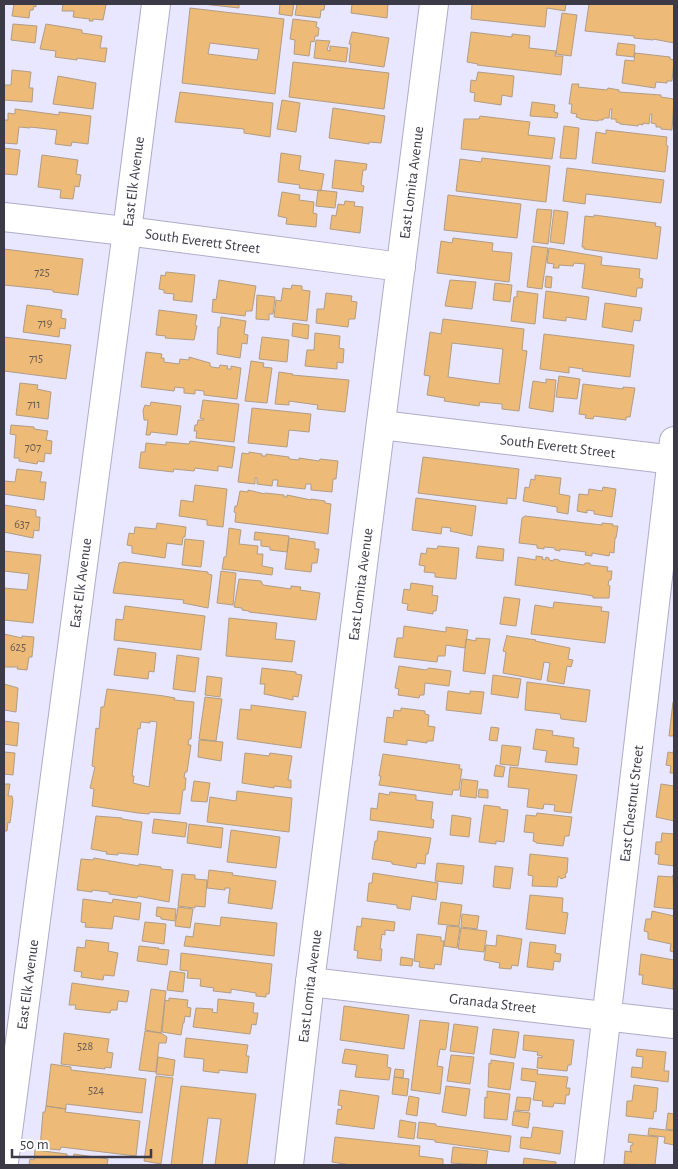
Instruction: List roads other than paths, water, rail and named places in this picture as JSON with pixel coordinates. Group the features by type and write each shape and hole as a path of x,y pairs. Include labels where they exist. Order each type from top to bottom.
{"street":[{"name":"East Elk Avenue","path":"4,1162 156,4"},
{"name":"East Lomita Avenue","path":"289,1165 310,982 434,4"},
{"name":"South Everett Street","path":"4,217 401,267"},
{"name":"South Everett Street","path":"381,425 674,453"},
{"name":"East Chestnut Street","path":"588,1165 674,453"},
{"name":"Granada Street","path":"310,982 674,1024"}]}
